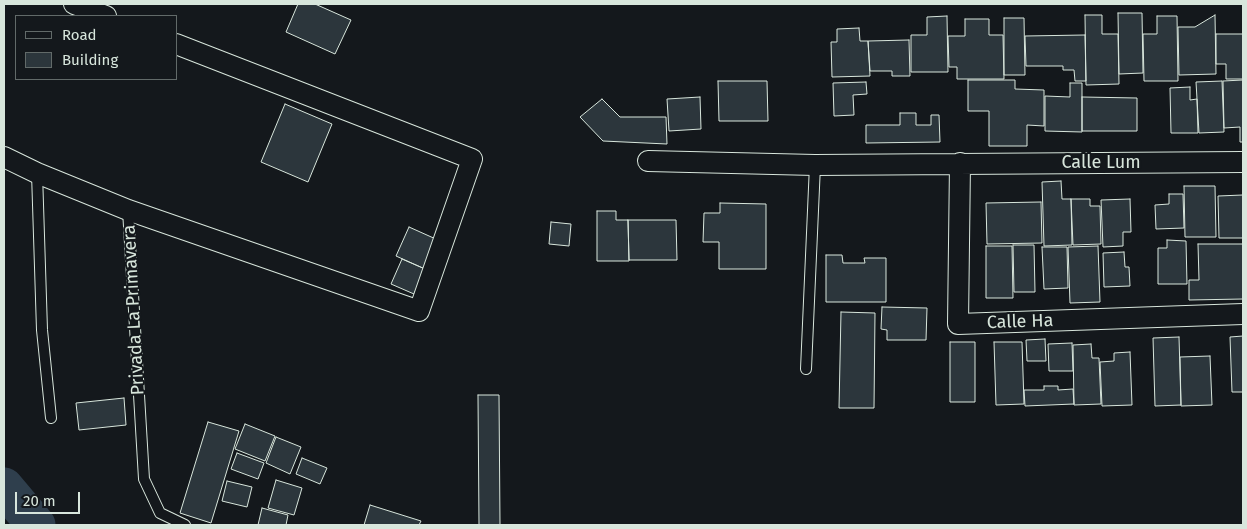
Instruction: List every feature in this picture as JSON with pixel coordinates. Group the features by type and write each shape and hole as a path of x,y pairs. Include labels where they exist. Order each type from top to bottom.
{"street":[{"path":"74,4 103,15"},
{"path":"128,210 420,311 472,159 178,45"},
{"name":"Privada La Primavera","path":"4,157 37,174 128,210"},
{"name":"Calle Lum","path":"648,160 815,165 1243,162"},
{"name":"Calle Ha","path":"960,163 958,324 1243,314"}],"lane":[{"path":"806,369 815,165"},
{"path":"37,174 42,330 51,418"},
{"name":"Privada La Primavera","path":"128,210 144,479 160,513 184,525"}],"building":[{"path":"298,4 315,4 351,20 335,54 286,32"},
{"path":"1118,13 1142,13 1143,73 1119,74"},
{"path":"1085,15 1102,15 1102,34 1118,34 1119,84 1086,85"},
{"path":"1215,15 1216,74 1179,75 1178,27 1195,27"},
{"path":"947,16 948,72 911,72 911,35 927,35 927,17"},
{"path":"1157,16 1177,16 1178,81 1144,81 1143,34 1157,34"},
{"path":"1004,18 1024,18 1025,75 1004,75"},
{"path":"965,19 989,19 989,35 1003,35 1004,79 957,79 957,67 949,67 948,36 965,36"},
{"path":"859,28 860,41 868,41 870,76 832,77 831,42 837,42 837,29"},
{"path":"1216,34 1243,34 1243,79 1226,79 1226,64 1216,64"},
{"path":"1085,35 1086,81 1075,81 1074,70 1063,70 1063,66 1026,66 1025,36"},
{"path":"909,40 910,76 892,76 892,71 870,71 868,41"},
{"path":"968,80 1015,80 1015,89 1044,90 1044,126 1027,125 1027,146 989,146 989,111 968,111"},
{"path":"1243,80 1243,142 1240,142 1240,127 1224,128 1223,81"},
{"path":"718,81 767,81 768,121 719,121"},
{"path":"1222,81 1224,132 1199,133 1196,82"},
{"path":"866,82 867,94 853,95 854,115 834,116 833,83"},
{"path":"1070,83 1082,83 1082,132 1045,131 1045,96 1070,97"},
{"path":"1190,87 1190,100 1197,99 1198,133 1171,133 1170,88"},
{"path":"700,97 701,129 669,131 667,99"},
{"path":"1082,97 1137,98 1137,131 1082,131"},
{"path":"602,99 620,117 666,117 667,144 603,141 580,117"},
{"path":"285,104 332,124 308,182 261,162"},
{"path":"900,113 916,113 916,125 931,125 931,115 939,115 940,142 866,143 866,125 900,125"},
{"path":"1061,181 1062,199 1071,199 1072,245 1044,246 1042,182"},
{"path":"1184,186 1215,186 1216,237 1185,237"},
{"path":"1169,194 1183,194 1184,228 1156,229 1155,205 1169,204"},
{"path":"1243,195 1243,238 1219,238 1218,196"},
{"path":"1071,199 1090,199 1090,206 1100,206 1101,244 1073,245"},
{"path":"1130,199 1131,232 1123,232 1123,246 1103,247 1101,200"},
{"path":"1041,202 1042,243 987,244 986,203"},
{"path":"720,203 766,204 766,269 719,269 719,242 703,242 704,213 720,213"},
{"path":"597,211 616,211 616,220 628,220 629,261 597,261"},
{"path":"628,220 676,220 677,260 629,260"},
{"path":"551,222 571,224 569,246 549,244"},
{"path":"409,227 438,240 425,269 396,256"},
{"path":"1167,240 1186,241 1187,284 1158,284 1158,248 1167,248"},
{"path":"1198,244 1243,244 1243,299 1189,300 1189,280 1199,280"},
{"path":"1013,245 1034,245 1035,292 1014,292"},
{"path":"986,246 1012,246 1013,298 986,298"},
{"path":"1098,246 1100,302 1070,303 1068,247"},
{"path":"1042,247 1067,247 1068,288 1044,289"},
{"path":"1124,252 1125,267 1129,267 1130,286 1104,287 1103,253"},
{"path":"826,255 842,255 843,263 865,263 864,258 886,258 886,302 826,302"},
{"path":"402,259 425,269 414,294 391,284"},
{"path":"882,307 927,308 926,340 887,340 887,330 881,329"},
{"path":"841,312 875,313 874,408 839,408"},
{"path":"1243,336 1243,392 1232,392 1230,337"},
{"path":"1179,337 1181,405 1155,406 1153,338"},
{"path":"1045,339 1046,361 1027,361 1026,340"},
{"path":"950,342 975,342 975,402 950,402"},
{"path":"994,342 1022,342 1024,404 996,405"},
{"path":"1072,343 1073,371 1049,371 1048,344"},
{"path":"1091,344 1092,358 1099,358 1101,404 1074,405 1073,345"},
{"path":"1130,352 1132,405 1102,406 1100,362 1114,361 1114,353"},
{"path":"1210,356 1212,405 1181,406 1180,357"},
{"path":"1044,386 1058,386 1058,390 1073,389 1074,404 1025,406 1024,390 1044,390"},
{"path":"478,395 499,395 500,525 479,525"},
{"path":"124,398 126,425 79,430 76,403"},
{"path":"208,422 239,431 211,523 180,513"},
{"path":"245,424 275,436 265,461 235,449"},
{"path":"276,437 301,447 290,474 266,463"},
{"path":"237,453 264,463 258,479 231,469"},
{"path":"302,458 327,468 320,484 296,474"},
{"path":"276,480 302,488 294,515 268,508"},
{"path":"227,481 252,487 247,507 222,501"},
{"path":"370,505 421,521 419,525 364,525"},
{"path":"262,508 288,515 286,525 258,525"}],"waterway":[{"path":"4,487 36,525"}]}
